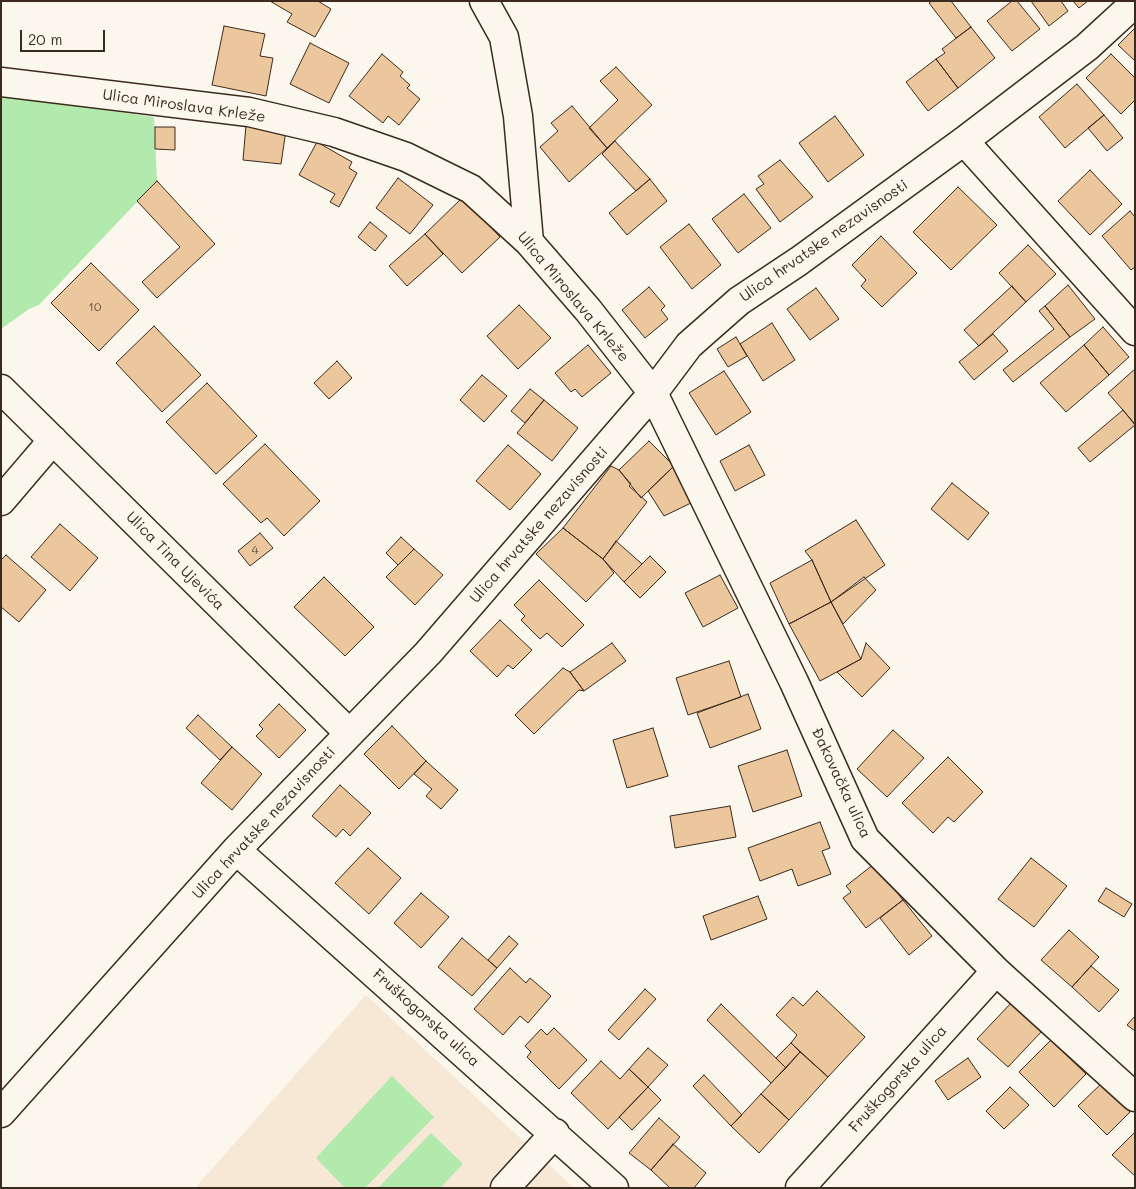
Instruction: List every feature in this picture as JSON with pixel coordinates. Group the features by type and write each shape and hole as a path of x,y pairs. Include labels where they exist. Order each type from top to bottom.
{"street":[{"path":"484,1 504,38 518,116 529,242"},
{"name":"Ulica hrvatske nezavisnosti","path":"1,1113 236,850 428,653 653,393 689,345 739,301 964,141 1087,47 1135,3"},
{"name":"Ulica Miroslava Krleže","path":"1,82 249,112 334,132 406,158 471,189 529,242 588,310 653,393"},
{"path":"964,141 1135,331"},
{"name":"Ulica Tina Ujevića","path":"1,389 349,733"},
{"name":"Đakovačka ulica","path":"653,393 794,682 865,839 996,971 1135,1097"},
{"path":"1,501 53,440"},
{"name":"Fruškogorska ulica","path":"236,850 555,1133 614,1188"},
{"name":"Fruškogorska ulica","path":"800,1188 996,971"},
{"path":"504,1188 555,1133"}],"shaded area":[{"path":"366,995 574,1188 195,1188"}],"green space":[{"path":"1,95 154,117 157,181 39,305 29,309 1,329"},
{"path":"392,1076 434,1117 365,1188 345,1188 316,1158"},
{"path":"431,1133 463,1164 440,1188 378,1188"}],"building":[{"path":"270,1 318,1 331,9 315,37 287,22 292,14"},
{"path":"932,1 951,1 971,27 956,38 929,3"},
{"path":"1012,1 1017,1 1040,29 1012,51 987,21"},
{"path":"1031,1 1061,1 1068,11 1049,26"},
{"path":"1073,1 1088,1 1079,8"},
{"path":"224,26 265,34 260,56 273,58 266,96 212,85"},
{"path":"971,27 995,58 958,88 936,59 945,53 942,49"},
{"path":"1135,28 1135,61 1118,45"},
{"path":"310,43 349,63 329,103 290,84"},
{"path":"382,54 403,72 400,76 410,85 407,88 420,99 399,125 388,116 383,123 349,96"},
{"path":"1111,54 1135,78 1135,100 1121,114 1086,78"},
{"path":"936,59 958,88 928,111 906,82"},
{"path":"616,67 652,105 607,148 589,128 618,100 600,81"},
{"path":"1077,84 1104,115 1065,148 1039,117"},
{"path":"572,106 607,148 569,182 540,147 558,131 551,123"},
{"path":"1104,115 1123,138 1107,151 1088,128"},
{"path":"835,116 864,155 828,182 799,143"},
{"path":"246,125 286,130 281,164 243,160"},
{"path":"155,127 175,127 175,150 155,149"},
{"path":"615,141 650,179 636,191 602,154"},
{"path":"317,142 352,162 349,168 357,173 339,207 330,202 335,194 299,175"},
{"path":"780,160 813,197 780,222 756,189 764,184 758,176"},
{"path":"1090,170 1122,204 1090,235 1058,201"},
{"path":"398,178 433,205 410,234 376,208"},
{"path":"650,179 667,201 627,235 609,213"},
{"path":"157,181 215,244 157,298 142,282 180,247 137,201"},
{"path":"958,187 997,225 951,270 913,232"},
{"path":"744,194 771,228 738,253 712,219"},
{"path":"463,197 500,237 462,273 425,234"},
{"path":"1130,211 1135,217 1135,267 1131,270 1102,236"},
{"path":"370,222 387,236 375,251 358,237"},
{"path":"689,224 721,265 692,289 660,247"},
{"path":"425,234 443,254 407,286 389,266"},
{"path":"881,236 917,273 882,307 861,286 866,280 852,265"},
{"path":"1028,245 1056,274 1026,302 999,273"},
{"path":"91,263 139,310 99,351 51,303"},
{"path":"1068,285 1095,319 1070,337 1045,306"},
{"path":"1012,286 1026,302 979,346 964,330"},
{"path":"649,287 665,306 661,310 668,319 645,338 622,310"},
{"path":"816,288 839,319 810,340 787,309"},
{"path":"519,305 551,338 518,369 487,336"},
{"path":"1045,306 1070,337 1013,382 1003,370 1054,329 1039,311"},
{"path":"772,323 795,360 763,381 740,344"},
{"path":"154,326 201,375 162,412 116,363"},
{"path":"1103,327 1129,357 1109,375 1084,345"},
{"path":"993,334 1008,351 974,380 959,362"},
{"path":"736,337 747,356 728,367 717,349"},
{"path":"588,345 611,373 582,397 575,389 571,392 555,373"},
{"path":"1084,345 1109,375 1066,412 1040,383"},
{"path":"337,361 352,378 329,399 314,383"},
{"path":"1135,369 1135,424 1108,393"},
{"path":"724,371 751,412 716,435 689,393"},
{"path":"482,375 507,396 484,422 460,400"},
{"path":"207,383 257,436 216,474 166,422"},
{"path":"530,389 544,400 525,423 511,411"},
{"path":"544,400 578,428 552,461 517,433"},
{"path":"1123,410 1135,425 1090,462 1078,448"},
{"path":"649,441 674,466 641,498 619,470"},
{"path":"265,444 320,501 284,536 267,518 261,523 223,484"},
{"path":"508,445 541,474 510,510 476,481"},
{"path":"749,445 765,475 735,491 720,461"},
{"path":"611,466 619,470 631,484 629,486 647,502 603,559 563,528"},
{"path":"674,466 678,468 691,503 664,516 648,491"},
{"path":"952,483 989,513 968,540 931,509"},
{"path":"856,520 885,565 831,602 812,560 805,551"},
{"path":"60,524 98,558 70,591 31,557"},
{"path":"563,528 603,559 614,573 586,602 536,554"},
{"path":"260,533 273,548 250,566 238,551"},
{"path":"401,537 414,549 398,565 386,553"},
{"path":"616,541 642,564 624,582 603,559"},
{"path":"414,549 443,575 415,605 386,577"},
{"path":"6,555 46,590 19,622 1,607 1,560"},
{"path":"650,556 666,572 640,598 624,582"},
{"path":"812,560 831,602 789,624 770,583"},
{"path":"720,575 738,608 703,627 685,593"},
{"path":"324,577 374,627 345,656 294,607"},
{"path":"864,577 876,590 843,624 831,602"},
{"path":"539,580 584,625 562,647 547,633 540,639 521,620 525,616 514,605"},
{"path":"831,602 861,659 820,681 789,624"},
{"path":"500,620 532,650 513,669 508,665 497,677 470,651"},
{"path":"612,643 626,661 584,691 570,672"},
{"path":"866,643 890,668 862,697 837,672 861,659"},
{"path":"729,661 741,697 688,715 676,678"},
{"path":"563,668 570,672 584,691 579,690 534,734 515,715"},
{"path":"748,694 761,729 710,748 697,713"},
{"path":"279,704 306,730 279,758 256,736 263,729 259,725"},
{"path":"198,715 232,747 220,760 186,728"},
{"path":"392,726 426,761 399,789 364,754"},
{"path":"653,728 668,776 627,788 613,740"},
{"path":"893,730 924,758 887,797 857,769"},
{"path":"232,747 262,774 232,810 201,783"},
{"path":"787,750 802,796 753,812 738,766"},
{"path":"948,757 983,792 954,822 948,817 933,833 902,803"},
{"path":"426,761 458,790 441,809 426,796 432,789 414,774"},
{"path":"340,785 371,813 350,836 343,829 336,837 312,816"},
{"path":"730,806 736,837 675,848 670,816"},
{"path":"820,822 830,848 822,851 831,874 798,886 792,869 760,881 748,848"},
{"path":"368,848 401,878 369,914 335,883"},
{"path":"1031,858 1067,886 1034,927 998,899"},
{"path":"874,864 903,900 866,928 843,898 851,892 846,886"},
{"path":"1106,888 1132,904 1124,917 1098,901"},
{"path":"421,893 449,917 421,948 394,923"},
{"path":"758,896 767,919 711,940 703,916"},
{"path":"903,900 932,936 909,955 880,918"},
{"path":"1069,930 1099,957 1072,987 1041,960"},
{"path":"509,936 518,944 497,968 488,960"},
{"path":"462,938 497,968 472,996 438,967"},
{"path":"1091,966 1119,990 1099,1012 1072,987"},
{"path":"510,968 526,983 530,978 551,996 528,1023 520,1016 503,1035 474,1009"},
{"path":"645,989 656,999 619,1040 608,1030"},
{"path":"817,991 865,1037 828,1077 791,1043 797,1035 776,1015 793,997 803,1006"},
{"path":"1012,1002 1042,1031 1008,1067 977,1039"},
{"path":"721,1004 786,1068 771,1083 707,1020"},
{"path":"1135,1016 1135,1031 1127,1025"},
{"path":"554,1028 587,1060 559,1089 527,1057 531,1052 525,1046 541,1029 547,1035"},
{"path":"1051,1040 1086,1074 1054,1107 1019,1072"},
{"path":"791,1043 800,1052 786,1068 776,1058"},
{"path":"648,1048 668,1065 648,1087 629,1069"},
{"path":"800,1052 828,1077 789,1120 761,1094"},
{"path":"968,1058 981,1077 948,1100 935,1081"},
{"path":"601,1061 620,1079 629,1069 648,1087 608,1129 571,1093"},
{"path":"704,1075 742,1115 731,1126 693,1086"},
{"path":"1102,1083 1130,1112 1107,1135 1078,1106"},
{"path":"648,1087 661,1100 632,1130 619,1117"},
{"path":"1010,1087 1029,1105 1004,1129 986,1111"},
{"path":"761,1094 789,1120 759,1153 731,1126"},
{"path":"659,1118 680,1137 651,1170 629,1153"},
{"path":"1135,1132 1135,1176 1112,1155"},
{"path":"673,1144 706,1173 694,1188 670,1188 651,1170"}]}
